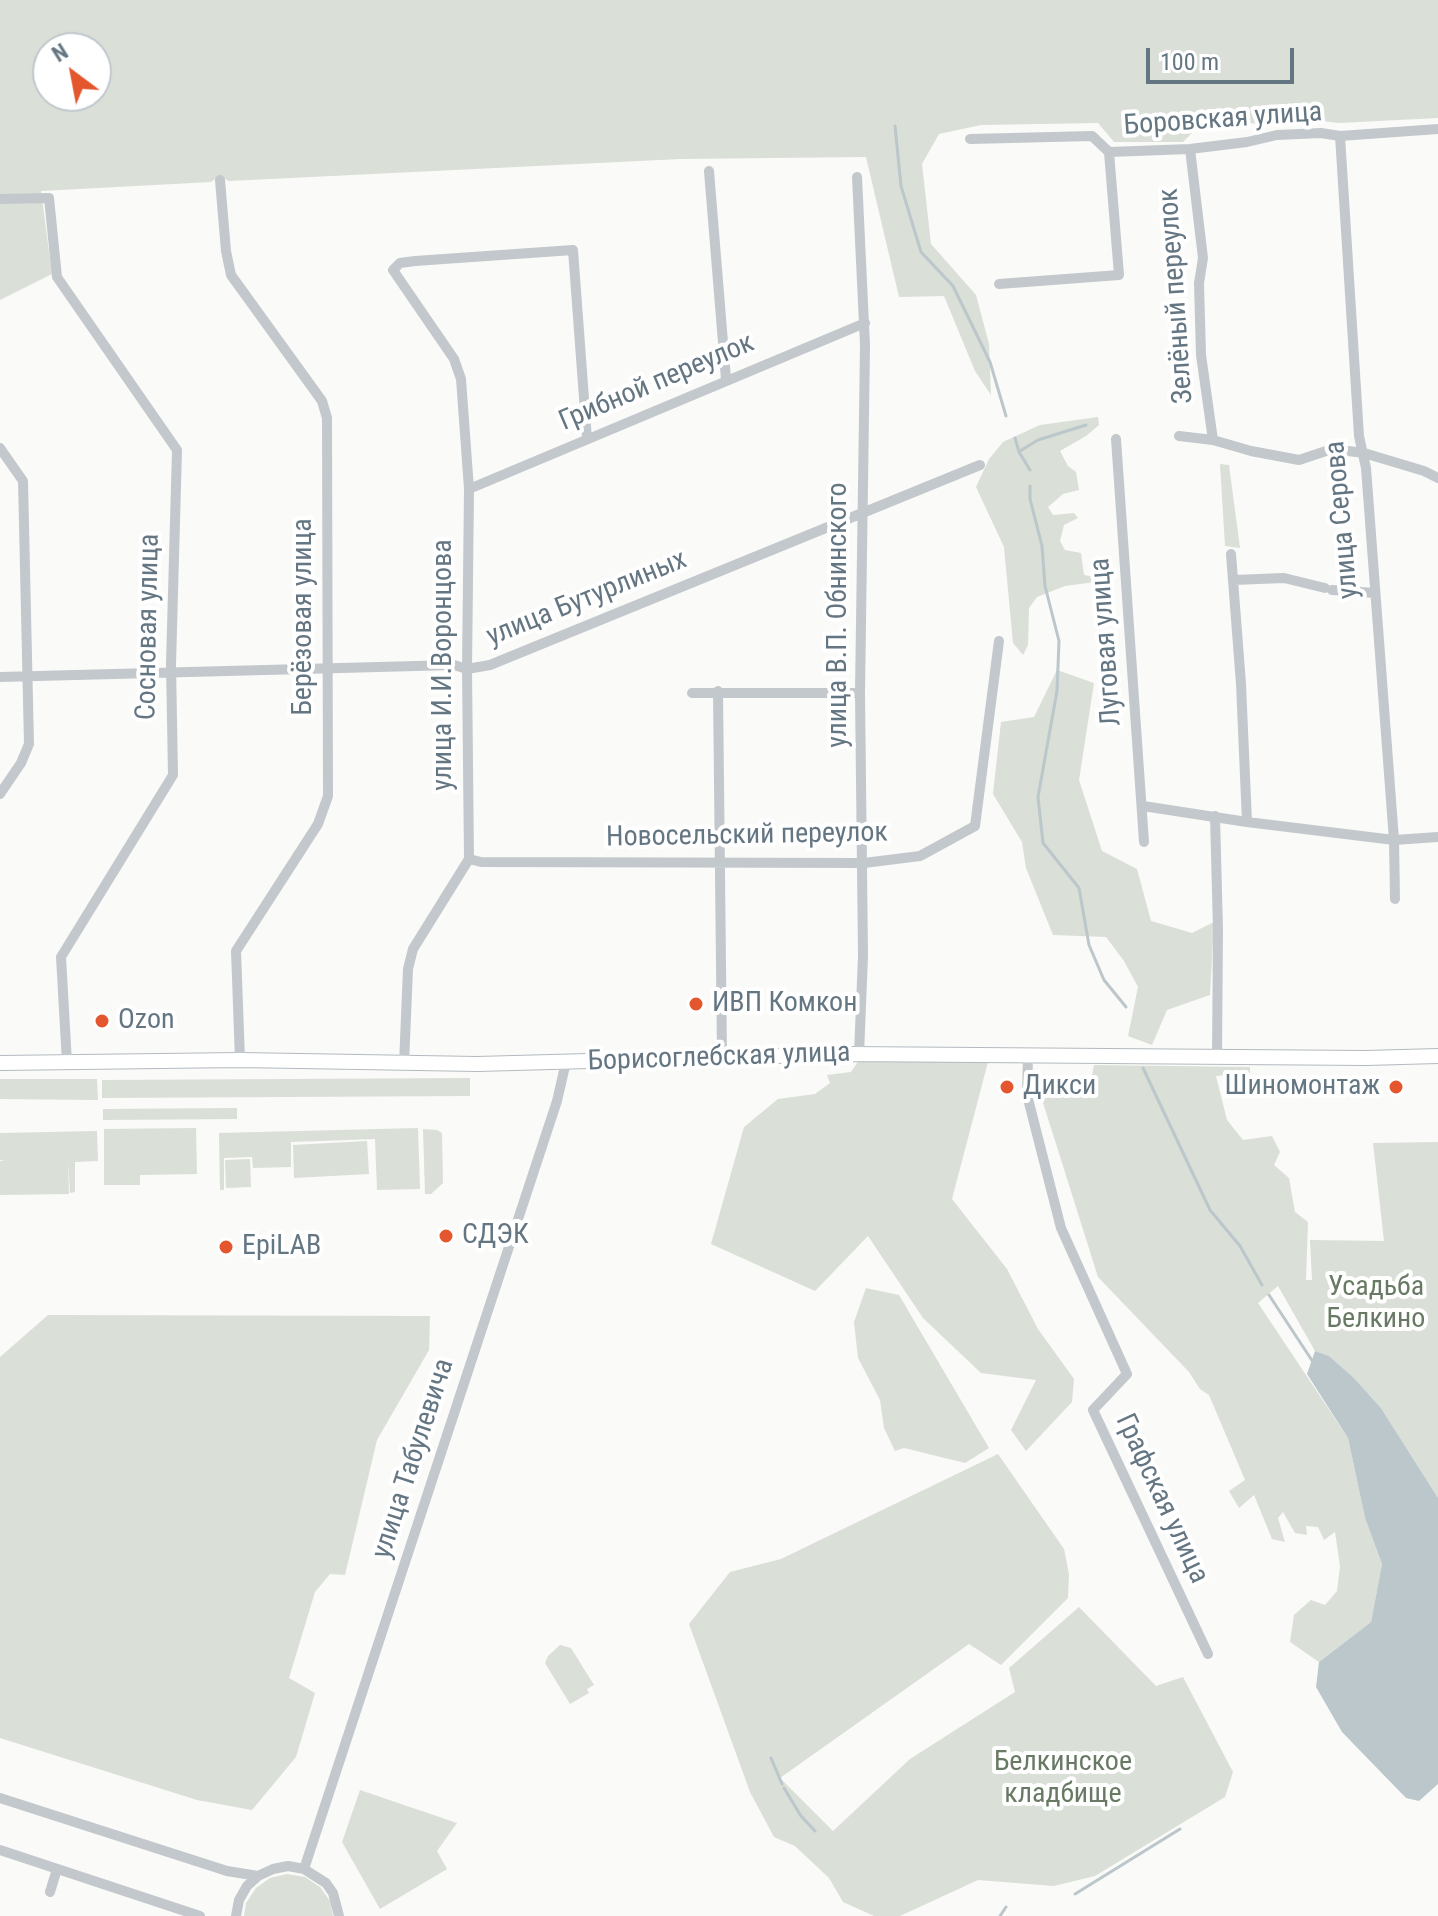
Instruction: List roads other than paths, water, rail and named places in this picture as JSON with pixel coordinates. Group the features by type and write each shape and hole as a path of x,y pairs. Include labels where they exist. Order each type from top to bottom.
{"street":[{"name":"Боровская улица","path":"970,139 1092,136 1109,152 1190,149 1277,135 1321,133 1340,136 1438,129"},
{"name":"улица Серова","path":"1340,136 1359,436 1364,453 1394,840 1395,899"},
{"name":"Зелёный переулок","path":"1190,149 1203,258 1199,283 1201,355 1213,440"},
{"path":"999,284 1119,275 1109,152"},
{"path":"709,171 726,379"},
{"name":"улица В.П. Обнинского","path":"857,177 865,323 860,693 864,863 859,1054"},
{"name":"Берёзовая улица","path":"220,180 231,275 322,401 327,418 328,796 318,824 236,951 240,1060"},
{"name":"Сосновая улица","path":"0,199 49,198 57,277 177,450 171,674 173,775 61,957 67,1063"},
{"name":"улица И.И.Воронцова","path":"469,859 469,489 461,379 454,359 393,270 400,263 415,261 573,250 587,439"},
{"name":"Грибной переулок","path":"469,489 865,323"},
{"path":"1179,436 1213,440 1299,460 1332,449 1364,453 1438,478"},
{"name":"Луговая улица","path":"1116,439 1144,842"},
{"path":"0,448 23,481 29,677 29,744 21,763 0,794"},
{"name":"улица Бутурлиных","path":"0,677 454,665 467,669 490,665 980,465"},
{"path":"1231,554 1247,822"},
{"path":"1233,580 1284,578 1328,589 1374,593"},
{"name":"Новосельский переулок","path":"469,859 481,862 864,863 920,856 975,826 999,641"},
{"path":"718,691 722,1057"},
{"path":"692,693 860,693"},
{"path":"1143,806 1394,840 1438,837"},
{"path":"1215,816 1217,1057"},
{"path":"404,1064 408,969 413,949 469,859"},
{"name":"Борисоглебская улица","path":"0,1063 240,1060 404,1064 859,1054 1438,1056"},
{"name":"Графская улица","path":"1028,1055 1027,1095 1061,1228 1127,1374 1093,1410 1208,1654"},
{"name":"улица Табулевича","path":"304,1869 557,1101 566,1062"},
{"path":"0,1798 227,1871 258,1876"},
{"path":"0,1850 185,1914 200,1916"},
{"path":"236,1916 239,1900 247,1886 258,1876 288,1866 304,1869 326,1883 333,1893 339,1916"},
{"path":"50,1892 57,1869"}],"waterway":[{"path":"895,126 901,186 921,252 953,286 990,362 1006,416"},
{"path":"1020,451 1038,440 1086,425"},
{"path":"1015,438 1030,470"},
{"path":"1030,486 1030,499 1042,546 1045,586 1059,641 1057,691 1038,797 1043,843 1079,888 1089,945 1104,980 1126,1007"},
{"path":"1143,1068 1210,1210 1240,1246 1262,1285"},
{"path":"1269,1295 1313,1362"},
{"path":"771,1758 782,1784"},
{"path":"784,1788 801,1816 815,1831"},
{"path":"1075,1894 1180,1829"},
{"path":"1000,1916 1006,1907"}],"place":[{"name":"ИВП Комкон","path":"696,1004"},
{"name":"Ozon","path":"102,1021"},
{"name":"Дикси","path":"1007,1087"},
{"name":"Шиномонтаж","path":"1396,1087"},
{"name":"СДЭК","path":"446,1236"},
{"name":"EpiLAB","path":"226,1247"}],"park label":[{"name":"Усадьба Белкино","path":"1376,1304"},
{"name":"Белкинское кладбище","path":"1063,1779"}]}
